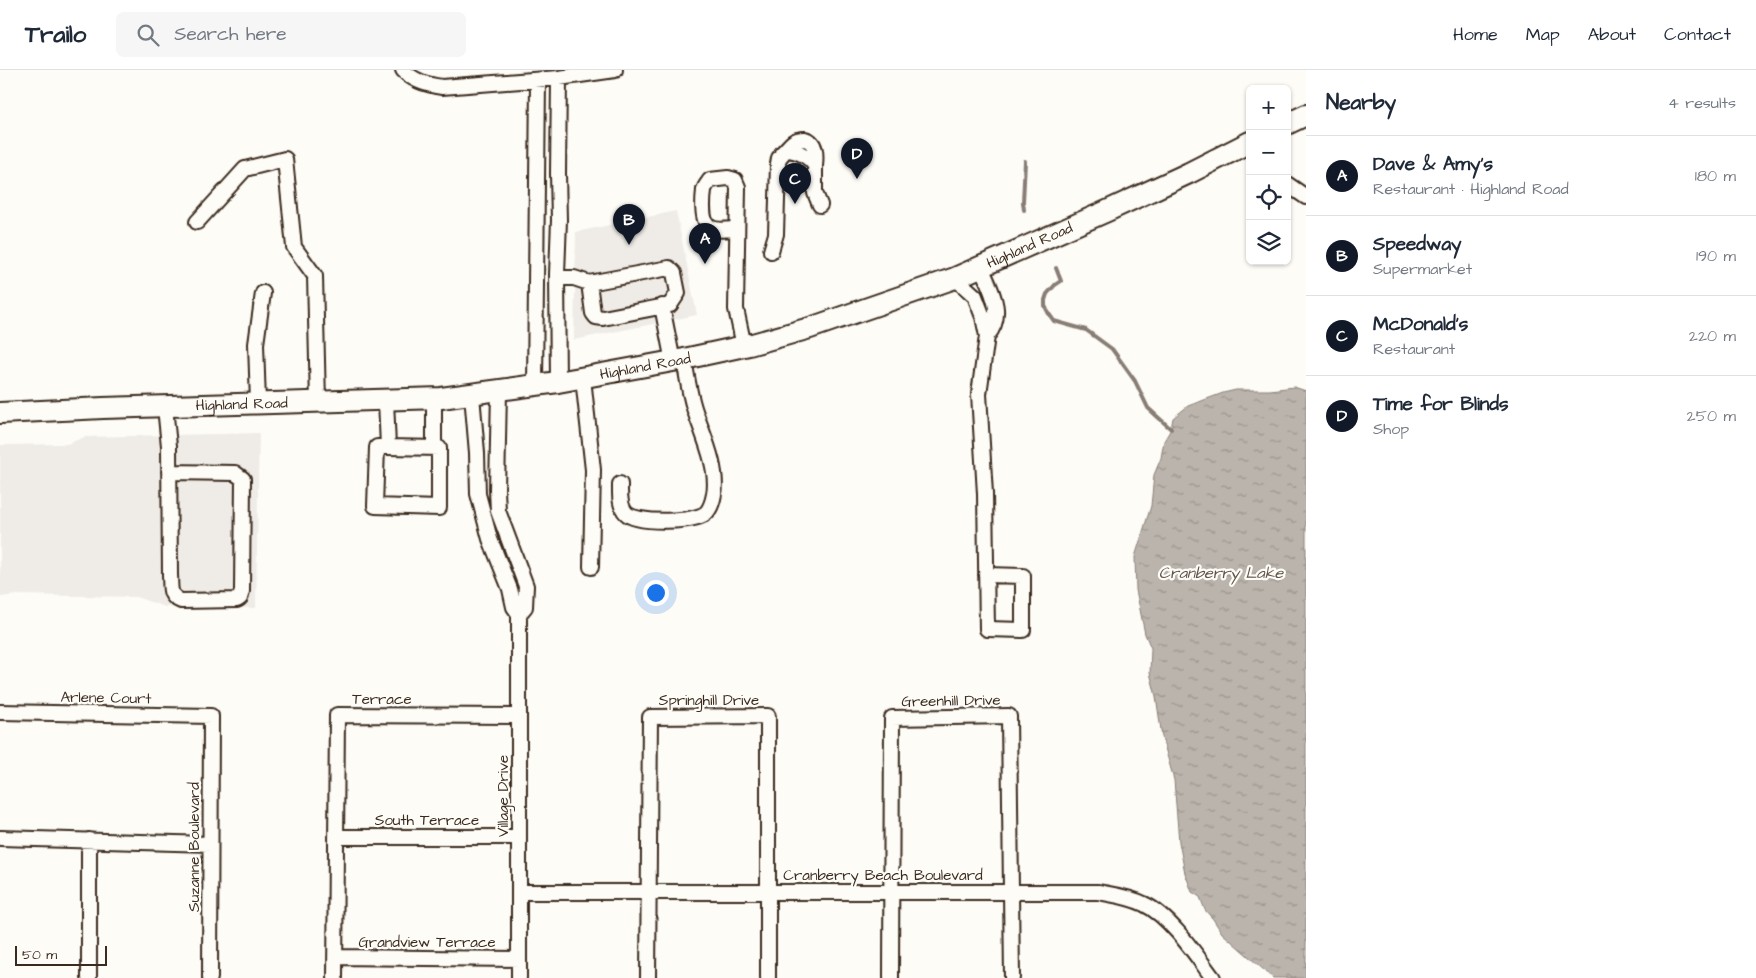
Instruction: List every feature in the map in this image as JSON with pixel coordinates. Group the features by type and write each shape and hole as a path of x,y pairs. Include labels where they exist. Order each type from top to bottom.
{"highway":[{"path":"1291,122 1306,115"},
{"name":"Highland Road","path":"0,413 103,408 386,400 472,395 583,378 744,346 810,328 981,268 1181,177 1246,144"}],"street":[{"path":"403,70 416,80 429,86 442,87 560,78 615,70"},
{"path":"558,382 557,276 560,78"},
{"path":"535,386 538,80"},
{"path":"771,251 776,234 778,164 782,154 797,139 808,140 814,147 815,193 820,205"},
{"path":"196,222 245,169 285,159 294,246 315,276 318,402"},
{"path":"1291,187 1306,197"},
{"path":"537,220 559,220"},
{"path":"737,229 736,309 744,346"},
{"path":"536,274 574,278 589,283 669,268 674,273 678,293 670,304 603,318 596,317 593,313 589,283"},
{"path":"981,268 993,294 998,316 993,330 987,336"},
{"path":"956,278 975,296 983,317 987,336 979,394 985,494 986,575 987,629 1023,630 1023,576 986,575"},
{"path":"258,403 256,344 263,293"},
{"path":"620,484 620,497 623,509 628,515 636,519 678,520 698,517 707,512 711,505 714,492 712,464 662,306"},
{"path":"583,378 593,470 591,567"},
{"name":"Village Drive","path":"499,392 498,511 526,586 525,607 518,614"},
{"name":"Village Drive","path":"472,395 478,494 490,539 518,614 519,978"},
{"path":"434,398 434,448"},
{"path":"386,400 388,447"},
{"path":"165,407 169,446 169,472 171,595 181,601 237,600 240,598 242,591 243,479 235,472 169,472"},
{"path":"377,447 388,447 439,448 439,508 375,506 377,447"},
{"name":"Arlene Court","path":"0,712 210,716"},
{"name":"Terrace","path":"336,836 337,715 519,716"},
{"name":"Suzanne Boulevard","path":"210,716 210,978"},
{"name":"Springhill Drive","path":"648,892 650,717 768,716 769,892"},
{"name":"Greenhill Drive","path":"891,892 892,718 1009,716 1011,892"},
{"path":"335,978 336,836"},
{"name":"South Terrace","path":"336,836 519,837"},
{"path":"0,838 210,844"},
{"path":"89,840 89,978"},
{"name":"Cranberry Beach Boulevard","path":"519,892 1098,892 1124,897 1144,904 1156,911 1188,945 1213,978"},
{"path":"648,892 648,978"},
{"path":"768,978 769,892"},
{"path":"891,892 891,978"},
{"path":"1011,892 1012,978"},
{"name":"Grandview Terrace","path":"335,957 519,959"}],"shaded area":[{"path":"676,211 697,315 574,340 576,232"},
{"path":"259,433 256,608 165,607 136,597 17,595 0,597 0,445 67,444 85,437"}],"water":[{"name":"Cranberry Lake","path":"1294,387 1306,391 1306,978 1273,978 1222,933 1205,910 1200,897 1192,892 1185,873 1179,842 1174,780 1162,737 1156,696 1150,673 1151,648 1145,634 1136,590 1135,557 1151,506 1154,475 1161,458 1164,441 1171,429 1173,418 1188,406 1223,393 1236,390 1270,390"}],"waterway":[{"path":"1024,210 1025,161"},
{"path":"1056,268 1061,281 1047,294 1045,306 1049,314 1054,321 1086,330 1112,349 1135,381 1148,408 1171,429"}],"place":[{"name":"Time for Blinds","path":"857,179"},
{"name":"McDonald's","path":"795,204"},
{"name":"Speedway","path":"629,245"},
{"name":"Dave & Amy's","path":"705,264"}]}
